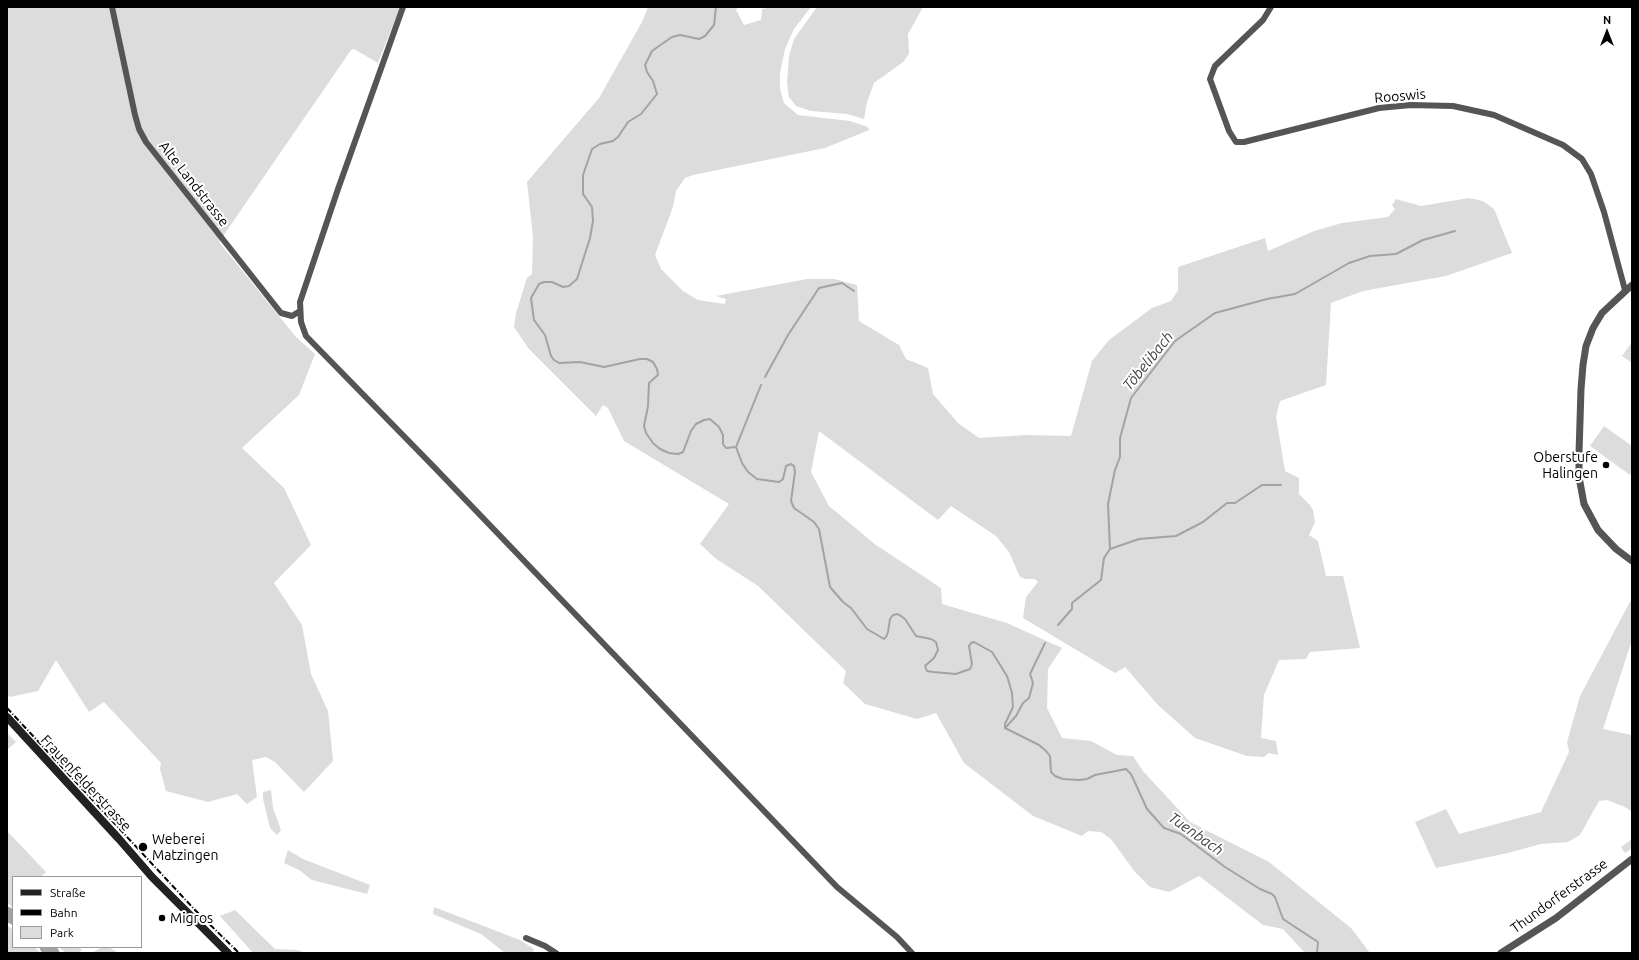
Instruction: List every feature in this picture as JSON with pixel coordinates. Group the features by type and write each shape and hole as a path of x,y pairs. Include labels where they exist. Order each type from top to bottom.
{"main road":[{"name":"Frauenfelderstrasse","path":"7,717 119,838 152,877 228,953"}],"street":[{"name":"Alte Landstrasse","path":"112,7 135,115 139,129 146,142 281,313 292,316 300,311"},
{"path":"403,7 338,189 300,302 301,322 306,336 449,482 810,860 837,887 896,937 912,953"},
{"name":"Rooswis","path":"1271,7 1263,20 1215,66 1210,79 1229,132 1236,142 1244,142 1385,108 1411,105 1453,106 1494,115 1563,145 1582,159 1591,174 1604,212 1625,290"},
{"path":"1632,285 1602,313 1593,328 1586,346 1581,388 1579,471 1584,504 1598,530 1616,549 1632,561"},
{"name":"Thundorferstrasse","path":"1501,953 1556,918 1632,859"},
{"path":"526,938 545,946 556,953"}],"green space":[{"path":"7,7 400,7 378,63 354,49 351,50 219,242 296,337 315,354 299,395 242,448 284,488 311,545 274,583 302,625 311,674 328,711 333,761 304,792 275,762 266,757 252,760 257,797 247,804 237,794 208,802 166,791 160,769 161,763 104,702 89,712 56,660 38,691 10,697 7,695"},
{"path":"648,7 738,7 736,10 744,25 761,20 762,9 774,7 811,7 794,29 785,49 780,73 780,89 784,103 798,115 850,121 868,127 869,130 825,148 693,175 685,178 676,191 673,207 655,255 661,269 683,291 698,300 725,304 726,299 716,296 807,279 834,279 857,285 859,321 899,345 906,359 928,368 933,394 958,423 979,438 1026,435 1071,436 1092,361 1109,340 1152,308 1171,301 1178,290 1178,267 1265,238 1268,251 1314,231 1342,223 1388,217 1395,209 1392,205 1396,199 1421,206 1469,198 1483,201 1494,209 1512,253 1446,276 1363,291 1331,303 1326,385 1280,401 1276,417 1285,471 1299,478 1299,494 1313,510 1315,522 1309,535 1318,541 1326,576 1343,576 1360,648 1310,652 1306,659 1279,660 1264,695 1261,738 1276,741 1278,755 1269,753 1264,757 1247,756 1195,738 1158,705 1125,667 1115,673 1023,618 1026,597 1038,582 1035,579 1020,577 1009,552 996,536 951,506 938,520 819,431 811,472 829,506 876,545 941,588 942,604 1007,623 1062,648 1048,669 1047,708 1062,738 1091,741 1117,755 1133,756 1143,771 1190,822 1269,862 1351,928 1370,953 1305,953 1283,929 1263,925 1199,876 1169,892 1150,887 1135,872 1111,839 1101,832 1088,831 1082,836 1033,816 964,763 936,713 917,719 865,704 843,683 846,671 758,586 715,558 700,544 729,504 624,441 608,408 603,405 596,416 529,349 514,327 516,313 527,278 532,274 533,237 527,182 599,98 642,22"},
{"path":"817,7 923,7 908,34 909,54 903,62 874,83 867,102 864,119 847,114 811,111 796,106 789,97 787,83 789,56 794,39"},
{"path":"1632,342 1632,363 1622,356"},
{"path":"1604,426 1632,446 1632,472 1630,475 1590,446"},
{"path":"1632,598 1632,640 1603,729 1632,735 1632,812 1625,807 1607,800 1599,801 1580,835 1568,842 1541,844 1508,853 1436,868 1415,822 1446,809 1459,834 1541,812 1569,752 1567,742 1580,696"},
{"path":"7,733 16,742 7,750"},
{"path":"271,790 273,808 281,830 277,835 270,828 263,799 263,792"},
{"path":"7,831 46,872 42,876 12,876 12,907 7,903"},
{"path":"1632,839 1632,848 1625,853 1621,847"},
{"path":"288,850 303,859 370,885 367,894 312,880 299,870 284,863"},
{"path":"434,907 520,940 534,949 533,953 504,952 481,934 433,914"},
{"path":"235,910 275,949 298,950 306,953 253,953 220,916"},
{"path":"7,925 12,929 12,948 35,948 41,953 7,953"},
{"path":"60,948 80,948 82,950 77,953 66,953"},
{"path":"101,948 110,948 118,953 91,953"}],"waterway":[{"name":"Tuenbach","path":"716,7 714,25 705,36 699,39 680,35 672,37 652,51 645,65 647,72 653,81 657,94 641,114 628,122 618,137 613,141 600,144 592,149 583,175 583,194 592,207 593,221 590,238 577,279 569,286 563,287 552,282 544,282 539,284 531,298 534,320 545,335 551,356 559,363 580,362 604,367 640,359 647,359 653,362 657,369 658,375 649,383 648,406 644,426 646,433 653,443 660,449 669,453 678,454 683,452 691,431 696,424 710,419 719,427 723,435 723,444 726,448 736,447 742,463 748,472 757,479 779,482 783,479 786,466 791,464 794,466 795,472 791,501 794,508 814,522 819,529 830,587 843,602 851,608 867,629 884,639 888,632 890,619 893,615 898,614 905,619 916,636 931,639 936,642 938,650 934,658 925,666 927,671 956,674 970,669 972,664 969,646 974,642 992,652 1007,676 1012,693 1013,707 1005,724 1005,728 1039,745 1046,751 1050,756 1051,772 1055,776 1063,779 1079,780 1087,779 1095,775 1126,769 1131,774 1147,809 1164,828 1181,834 1225,867 1260,889 1272,894 1275,897 1283,919 1318,942 1317,953"},
{"name":"Töbelibach","path":"1058,625 1072,609 1072,603 1101,580 1104,558 1110,549 1108,504 1115,470 1120,457 1120,438 1131,398 1175,341 1215,313 1267,299 1295,294 1349,263 1370,256 1396,254 1423,240 1455,231"},
{"path":"765,377 788,335 819,288 842,283 854,291"},
{"path":"736,447 761,385"},
{"path":"1110,549 1139,539 1176,536 1203,522 1227,503 1235,503 1262,485 1281,485"},
{"name":"Töbelibach","path":"1006,727 1016,716 1023,703 1029,698 1033,683 1030,674 1045,643"},
{"path":"7,913 12,917"},
{"path":"47,948 53,953"}],"railway":[{"path":"7,708 195,910 239,953"}],"place":[{"name":"Oberstufe Halingen","path":"1606,465"},
{"name":"Weberei Matzingen","path":"143,847"},
{"name":"Migros","path":"162,918"}]}
